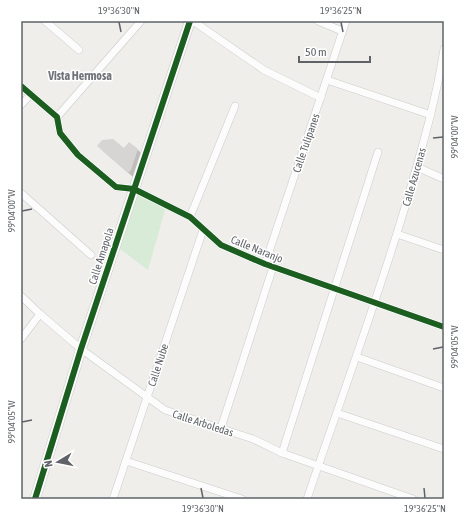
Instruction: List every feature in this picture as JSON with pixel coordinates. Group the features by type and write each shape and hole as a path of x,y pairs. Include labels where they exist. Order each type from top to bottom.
{"street":[{"path":"45,21 80,50"},
{"path":"21,86 57,117 140,21"},
{"path":"191,21 264,70 321,98"},
{"name":"Calle Amapola","path":"35,499 81,349 191,21"},
{"path":"318,21 342,31"},
{"name":"Calle Tulipanes","path":"265,264 346,21"},
{"name":"Calle Azucenas","path":"307,499 376,303 417,168 431,115 444,49"},
{"path":"327,80 431,115"},
{"path":"21,105 31,94"},
{"path":"190,217 235,106"},
{"name":"Calle Naranjo","path":"57,117 60,133 78,155 116,187 134,189 190,217 221,245 273,268 444,327"},
{"path":"282,453 378,152"},
{"path":"417,168 444,179"},
{"path":"21,193 91,255"},
{"name":"Calle Nube","path":"113,499 203,230"},
{"path":"397,234 444,250"},
{"path":"221,428 273,268"},
{"name":"Calle Arboledas","path":"21,296 81,349 165,410 253,439 282,453 413,499"},
{"path":"21,339 40,314"},
{"path":"357,357 444,388"},
{"path":"337,413 444,449"},
{"path":"126,461 242,499"}],"green space":[{"path":"136,186 165,210 148,270 116,246"}],"building":[{"path":"113,139 124,148 129,142 138,149 131,170 128,173 97,146 102,140"}],"cycle path":[{"path":"35,499 81,349 190,21"},
{"path":"21,86 57,117 60,133 78,155 116,187 134,189 190,217 221,245 265,264 444,327"}],"district":[{"name":"Vista Hermosa","path":"80,76"}]}
